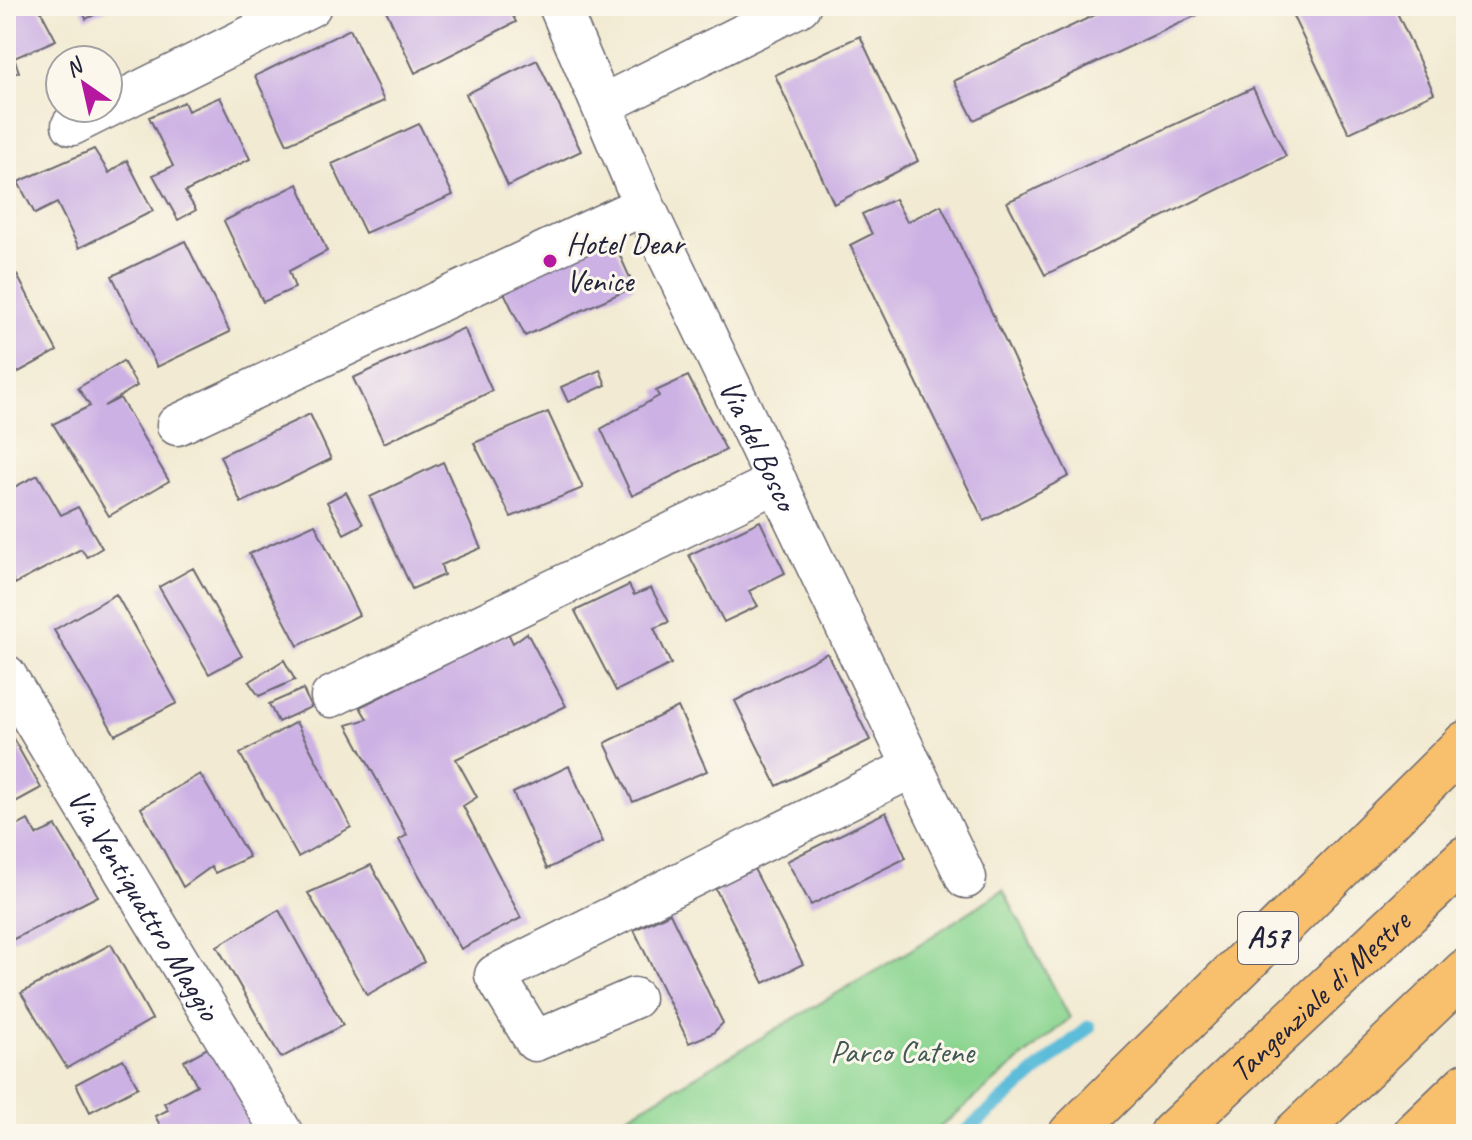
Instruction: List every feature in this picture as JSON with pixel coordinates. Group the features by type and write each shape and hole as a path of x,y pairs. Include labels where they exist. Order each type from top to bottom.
{"highway":[{"name":"A57","path":"1071,1134 1466,743"},
{"name":"Tangenziale di Mestre","path":"1172,1134 1466,858"},
{"path":"1295,1134 1466,971"},
{"path":"1415,1134 1466,1085"}],"street":[{"path":"124,99 311,6"},
{"name":"Via del Bosco","path":"559,6 644,205 966,878"},
{"path":"602,105 800,6"},
{"path":"177,425 644,205"},
{"path":"331,697 777,482"},
{"name":"Via Ventiquattro Maggio","path":"6,675 283,1134"},
{"path":"634,998 535,1041 495,975 913,767"},
{"path":"1462,1134 1466,1130"}],"green space":[{"name":"Parco Catene","path":"1003,890 1070,1018 932,1134 597,1134 909,951"}],"building":[{"path":"6,6 38,6 56,40 14,58 19,72 6,77"},
{"path":"80,6 113,6 86,19"},
{"path":"384,6 508,6 516,22 415,73"},
{"path":"1114,6 1216,6 974,120 954,81"},
{"path":"1288,6 1394,6 1434,93 1349,133"},
{"path":"350,29 384,101 287,144 255,76"},
{"path":"860,36 918,161 834,204 775,75"},
{"path":"537,60 581,151 508,186 466,94"},
{"path":"1253,88 1286,156 1045,275 1007,202"},
{"path":"220,97 250,159 185,192 196,210 178,220 153,175 173,166 149,117 184,102 188,111"},
{"path":"419,124 453,195 365,233 332,164"},
{"path":"94,149 109,173 127,160 153,211 79,248 57,203 35,214 18,182"},
{"path":"298,184 327,251 289,271 295,288 263,302 224,221"},
{"path":"895,199 907,222 941,205 1069,476 984,521 850,245 872,234 862,214"},
{"path":"609,231 634,287 525,336 500,284"},
{"path":"185,241 230,332 157,367 112,276"},
{"path":"17,275 57,351 6,379 6,281"},
{"path":"464,328 492,391 384,443 353,378"},
{"path":"123,361 137,386 104,406 120,398 169,481 109,516 53,424 90,406 78,388"},
{"path":"600,370 606,385 568,402 561,387"},
{"path":"688,376 726,450 632,496 601,429 659,396 656,391"},
{"path":"548,412 583,488 511,517 474,443"},
{"path":"310,414 331,459 241,503 220,456"},
{"path":"443,462 481,548 441,565 444,575 412,589 370,497"},
{"path":"38,475 61,515 78,507 102,548 87,557 81,549 15,584 6,566 6,491"},
{"path":"346,492 363,524 344,534 327,502"},
{"path":"760,521 785,573 749,591 758,606 724,622 689,555"},
{"path":"315,524 359,615 298,646 249,554"},
{"path":"193,568 242,656 209,674 159,587"},
{"path":"629,585 634,595 651,588 669,622 654,628 671,664 616,691 575,611"},
{"path":"116,594 177,703 115,735 54,630"},
{"path":"508,633 513,643 527,633 566,706 456,759 477,797 463,806 521,918 461,949 399,840 407,835 347,725 367,719 360,707"},
{"path":"827,653 870,740 777,786 735,701"},
{"path":"284,660 295,680 259,696 249,682"},
{"path":"303,689 311,707 278,722 269,704"},
{"path":"678,707 707,771 633,802 605,743"},
{"path":"296,722 351,827 298,857 240,754"},
{"path":"6,726 41,788 6,807"},
{"path":"569,766 603,842 547,869 513,793"},
{"path":"200,774 249,857 215,873 211,867 183,887 141,808"},
{"path":"886,812 906,858 811,905 787,861"},
{"path":"28,820 36,835 56,826 98,896 6,943 6,832"},
{"path":"751,863 803,964 764,983 712,882"},
{"path":"371,865 424,962 367,995 308,893"},
{"path":"279,910 343,1025 281,1058 217,946"},
{"path":"670,913 723,1023 713,1033 689,1043 634,930"},
{"path":"111,944 152,1019 67,1068 21,993"},
{"path":"215,1044 264,1134 165,1134 155,1116 168,1110 164,1103 197,1085 184,1061"},
{"path":"123,1059 138,1087 90,1112 76,1084"}],"waterway":[{"path":"963,1134 1089,1027"}],"place":[{"name":"Hotel Dear Venice","path":"550,261"}]}
